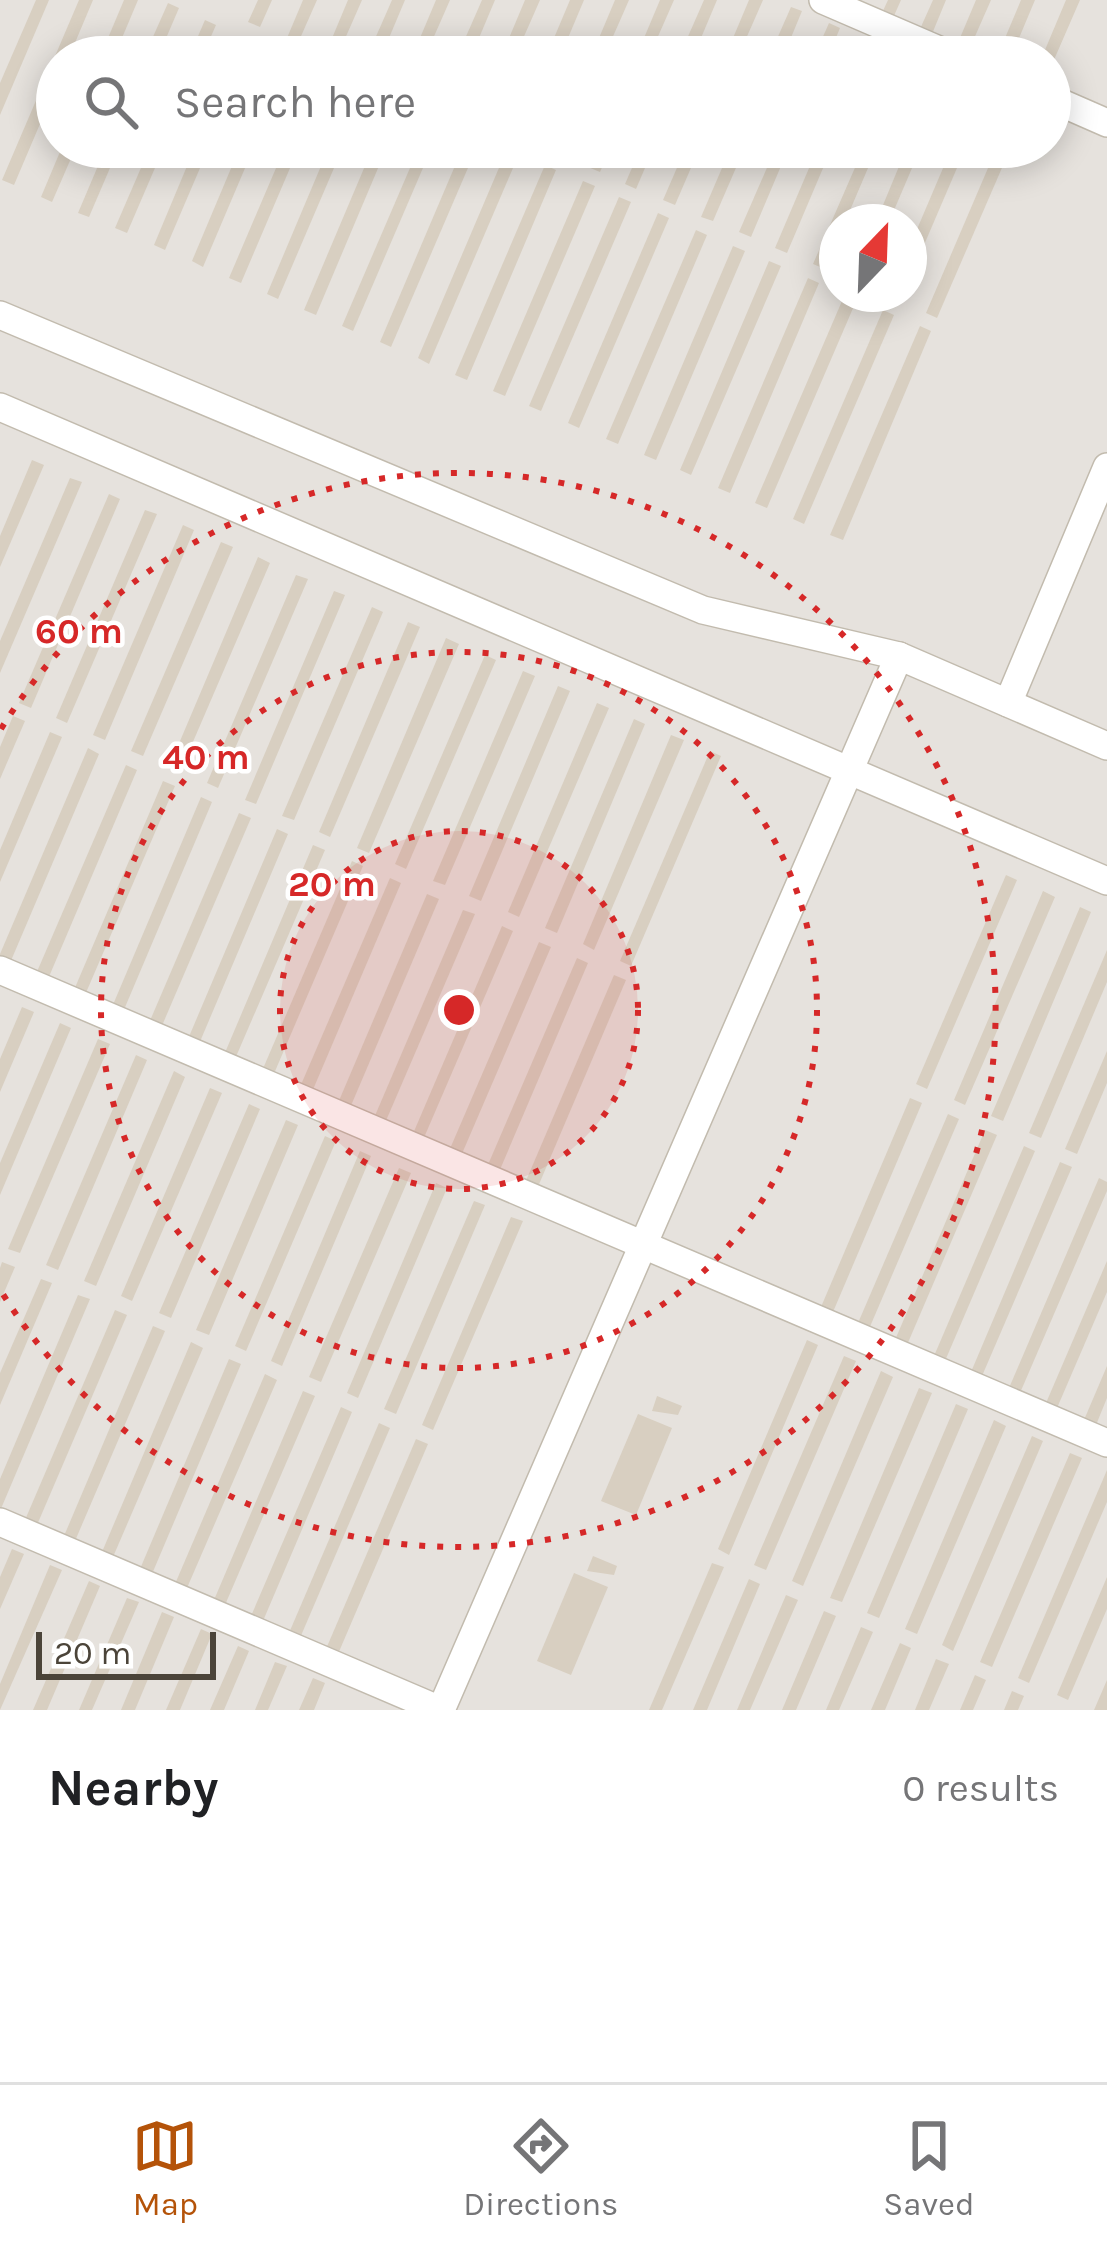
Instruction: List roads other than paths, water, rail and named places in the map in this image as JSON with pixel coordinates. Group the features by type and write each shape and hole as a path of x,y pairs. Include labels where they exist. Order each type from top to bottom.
{"lane":[{"path":"823,0 906,36"},
{"path":"1071,107 1107,123"},
{"path":"0,315 703,610 899,656 1107,746"},
{"path":"0,407 1107,881"},
{"path":"1008,703 1107,467"},
{"path":"0,1522 441,1710 899,656"},
{"path":"0,970 1107,1443"}]}
